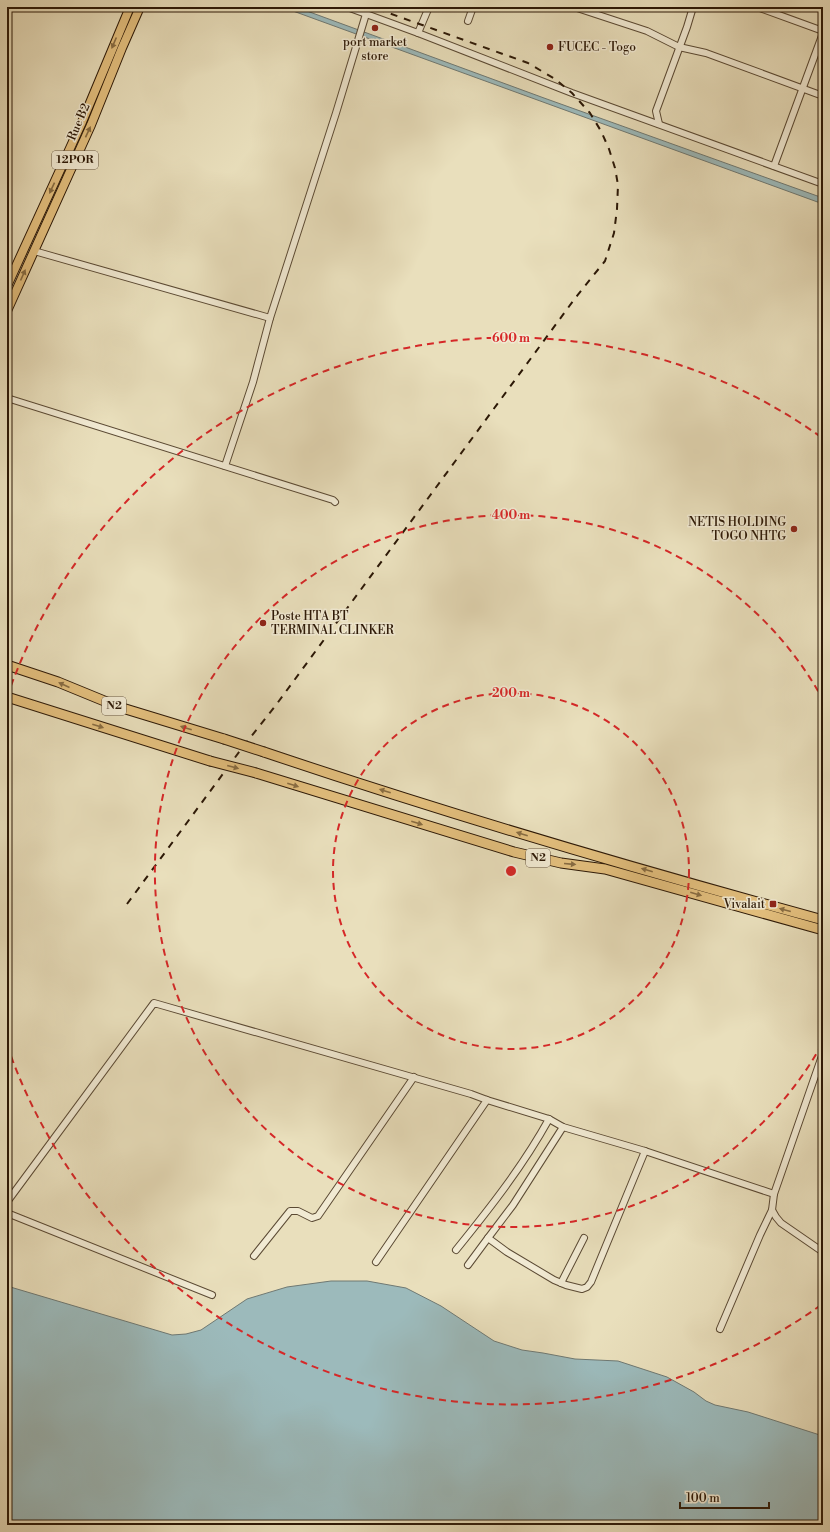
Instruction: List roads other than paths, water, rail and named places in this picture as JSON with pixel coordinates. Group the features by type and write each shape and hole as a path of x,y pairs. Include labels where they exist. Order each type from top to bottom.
{"highway":[{"name":"N2","path":"7,665 58,682 118,707 327,773 569,848 823,920"},
{"name":"N2","path":"7,697 210,761 256,773 514,852 561,863 605,869 823,930"}],"main road":[{"name":"Rue B2","path":"7,286 82,122 130,7"},
{"name":"Rue B2","path":"7,311 91,126 140,7"}],"street":[{"path":"347,7 418,32 572,93 823,184"},
{"path":"418,32 429,7"},
{"path":"468,21 473,7"},
{"path":"574,7 646,31 679,47 706,53 823,96"},
{"path":"659,124 656,111 693,7"},
{"path":"757,7 823,32 804,89 774,166"},
{"path":"225,466 253,382 270,318 336,113 366,14"},
{"path":"34,251 270,318"},
{"path":"7,398 333,500 335,502"},
{"path":"7,1202 154,1003 471,1094 549,1119 564,1127 645,1151 774,1194"},
{"path":"720,1329 772,1210 774,1194 823,1053"},
{"path":"254,1256 290,1211 298,1211 312,1218 318,1216 414,1077"},
{"path":"376,1262 487,1100"},
{"path":"456,1250 520,1166 537,1141 549,1119"},
{"path":"468,1265 513,1205 564,1127"},
{"path":"488,1238 503,1249 560,1283 582,1289 587,1287 591,1282 645,1151"},
{"path":"772,1210 781,1223 823,1252"},
{"path":"7,1213 212,1295"},
{"path":"560,1283 584,1238"}],"water":[{"path":"282,7 296,7 823,198 823,204"},
{"path":"331,1281 367,1281 406,1288 441,1306 494,1341 522,1350 575,1359 618,1361 667,1377 715,1405 748,1412 823,1436 823,1525 7,1525 7,1286 172,1335 186,1334 201,1330 247,1299 287,1287"}],"railway":[{"path":"127,904 242,748 276,705 576,297 605,261 614,233 618,185 615,168 601,131 590,113 572,93 555,79 528,63 372,7"}],"place":[{"name":"port market store","path":"375,28"},
{"name":"FUCEC - Togo","path":"550,47"},
{"name":"NETIS HOLDING TOGO NHTG","path":"794,529"},
{"name":"Poste HTA BT TERMINAL CLINKER","path":"263,623"},
{"name":"Vivalait","path":"773,904"}]}
